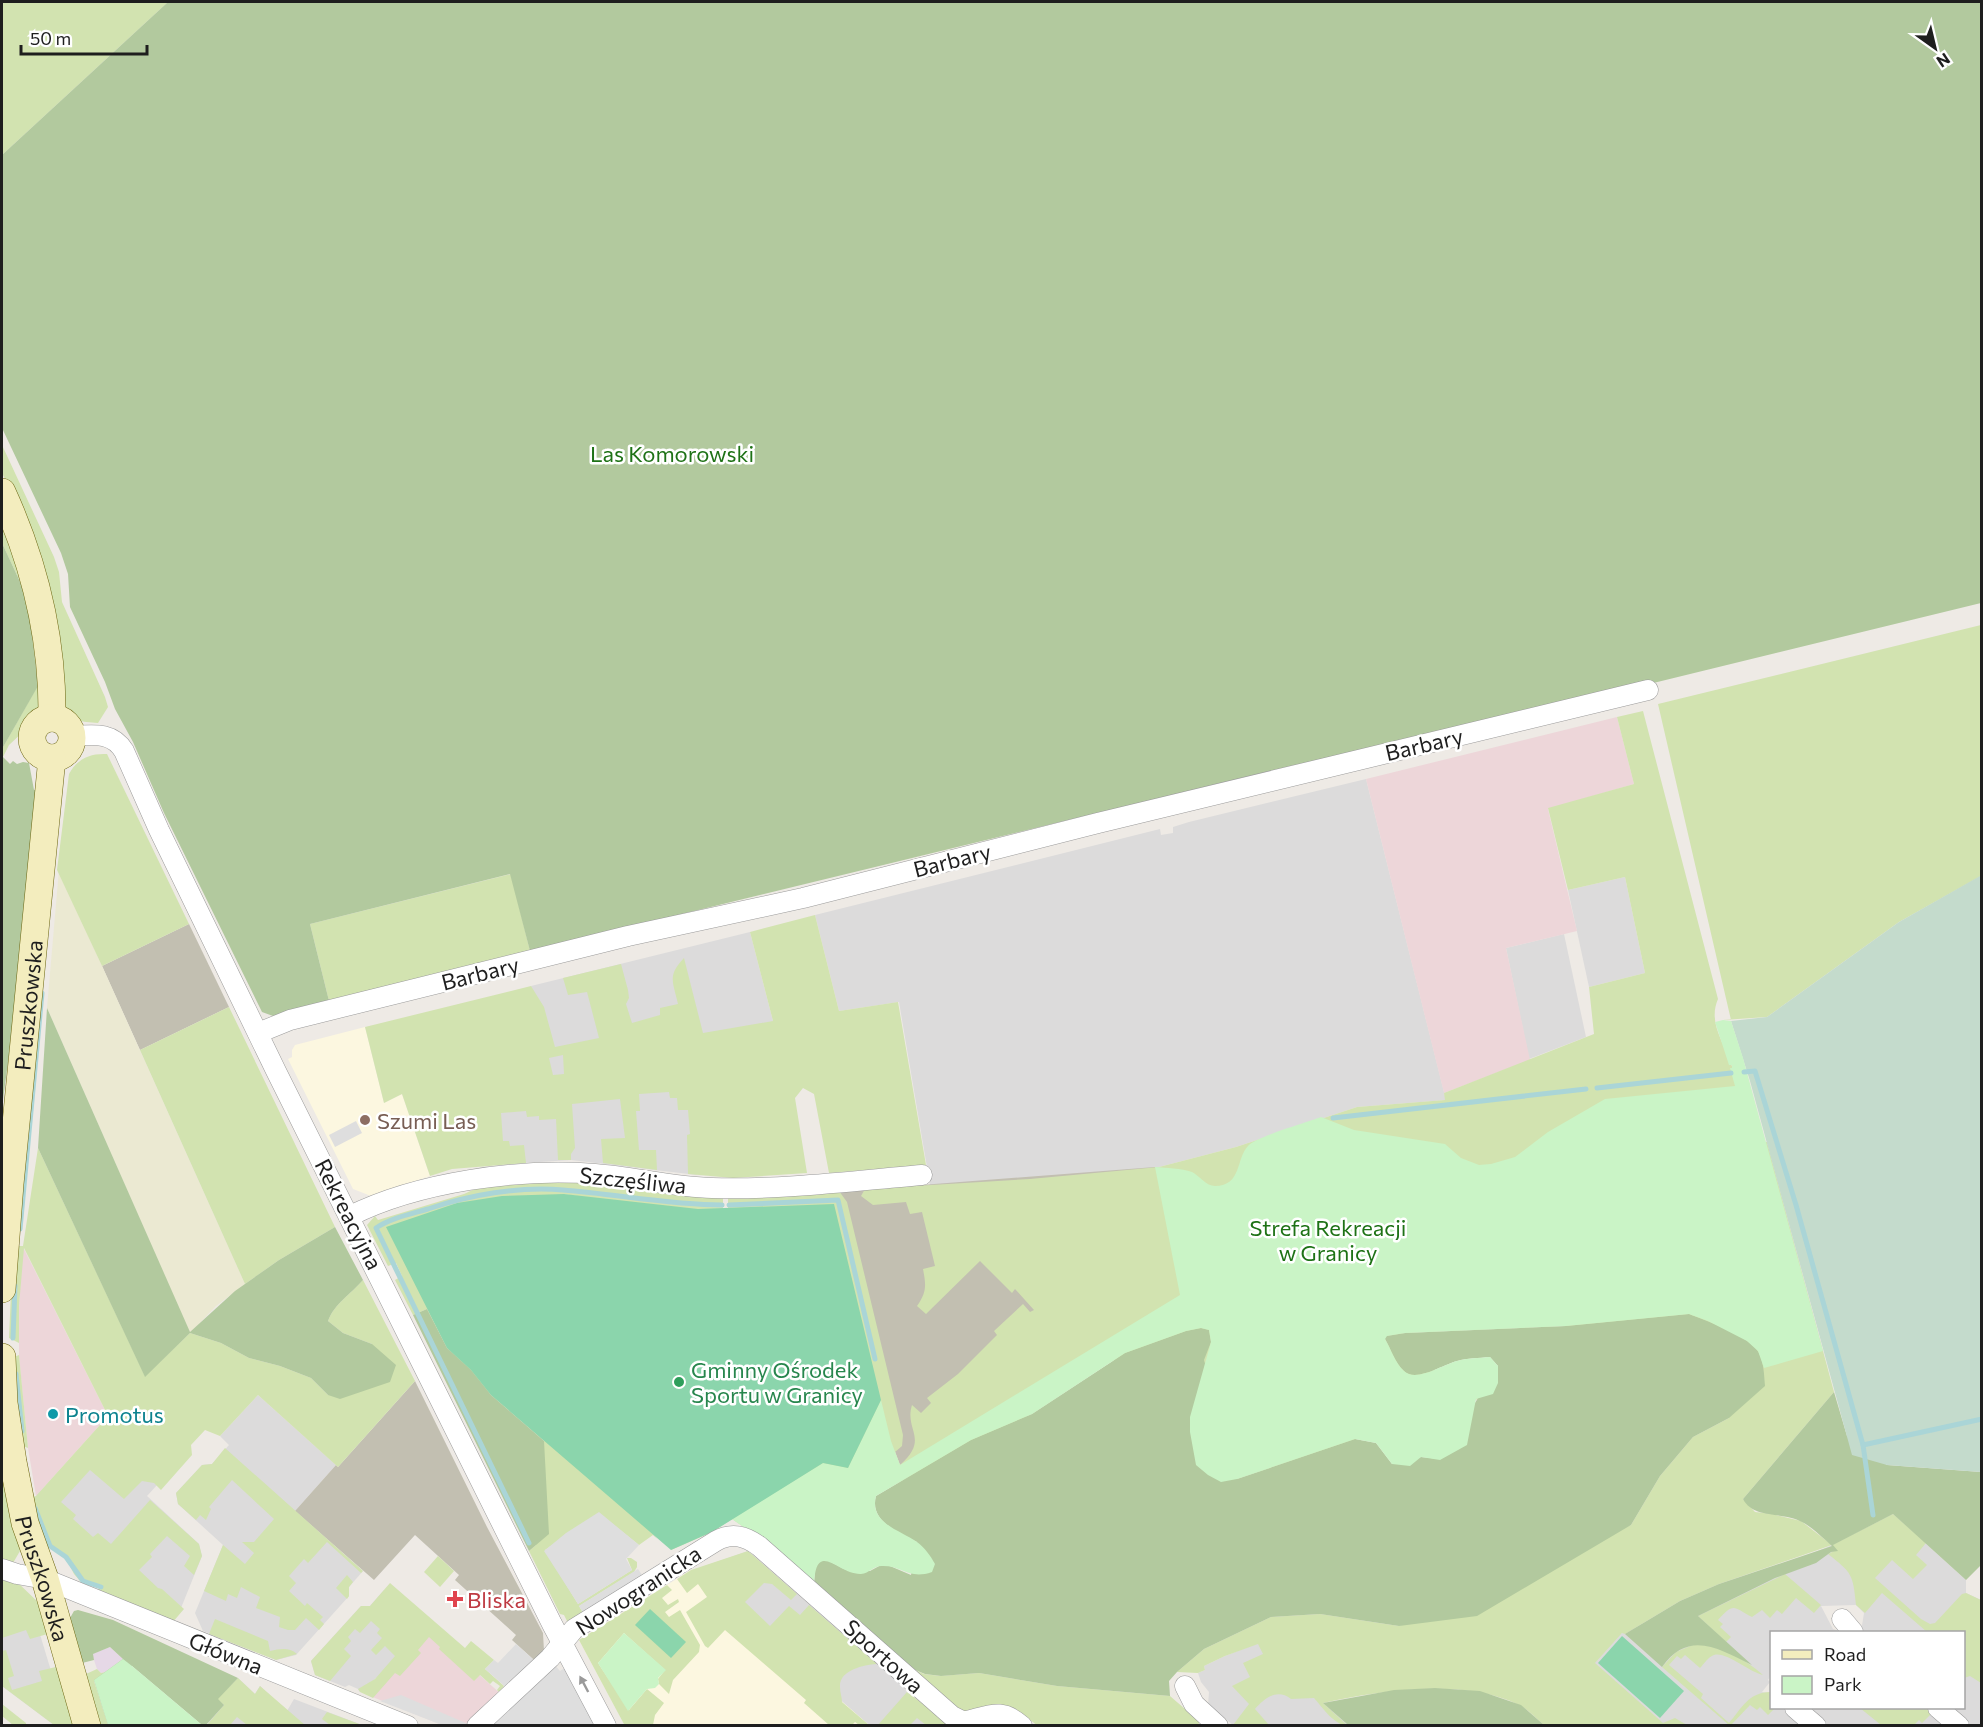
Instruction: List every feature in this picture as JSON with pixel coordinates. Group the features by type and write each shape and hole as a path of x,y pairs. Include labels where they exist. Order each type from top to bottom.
{"street":[{"path":"2,492 24,548 41,609 50,666 52,718"},
{"name":"Barbary","path":"258,1032 290,1020 593,945 803,898 1098,823 1648,690"},
{"path":"52,718 66,723 72,736 72,744 67,752 60,757 52,758 45,757 38,752 32,737 34,728 40,721 52,718"},
{"name":"Rekreacyjna","path":"72,736 106,736 121,747 154,820 258,1032 562,1643 606,1725"},
{"name":"Pruszkowska","path":"2,1289 10,1184 52,758"},
{"name":"Szczęśliwa","path":"350,1216 368,1208 436,1187 508,1176 597,1174 683,1186 735,1188 921,1175"},
{"name":"Pruszkowska","path":"2,1357 4,1403 17,1487 30,1539 45,1579 87,1725"},
{"name":"Nowogranicka","path":"477,1725 550,1658 574,1629 722,1538 735,1536 745,1538 759,1546"},
{"name":"Sportowa","path":"759,1546 952,1716 967,1721 1004,1714 1011,1716 1022,1725"},
{"name":"Główna","path":"2,1569 45,1579 408,1725"},
{"path":"1185,1686 1194,1704 1218,1725"},
{"path":"1797,1709 1816,1725"},
{"path":"1940,1709 1959,1725"}],"shaded area":[{"path":"1617,717 1634,784 1548,809 1577,931 1506,948 1530,1060 1444,1093 1366,779"},
{"path":"1366,779 1446,1100 1357,1107 1236,1147 1159,1167 1030,1179 930,1185 899,1002 839,1011 815,915 1160,829 1161,835 1173,833 1173,827 1189,822"},
{"path":"59,870 245,1284 216,1306 190,1333 47,1008"},
{"path":"1625,877 1645,973 1589,987 1568,890"},
{"path":"189,924 229,1007 140,1050 102,966"},
{"path":"750,932 773,1021 697,1175 571,1160 492,1165 485,1074 549,1058 531,986"},
{"path":"1564,934 1586,1037 1529,1059 1506,948"},
{"name":"Szumi Las","path":"365,1027 384,1103 402,1094 430,1176 371,1196 353,1189 288,1059 292,1057 295,1045"},
{"path":"356,1121 362,1133 335,1147 329,1135"},
{"path":"1155,1167 1180,1295 900,1465 891,1441 831,1192"},
{"path":"23,1247 108,1416 36,1496 28,1448 19,1356 19,1306"},
{"path":"415,1381 487,1527 543,1633 544,1651 534,1660 512,1640 516,1635 455,1580 459,1575 415,1535 374,1580 295,1511"},
{"path":"258,1395 336,1465 295,1511 363,1571 349,1587 349,1596 296,1655 276,1660 203,1631 195,1613 223,1545 178,1504 176,1493 202,1465 212,1464 229,1445 220,1436"},
{"path":"96,1431 157,1485 147,1496 199,1544 202,1556 181,1608 36,1496"},
{"path":"599,1512 639,1545 626,1559 632,1570 578,1604 544,1551 566,1533"},
{"path":"1893,1514 1966,1580 1966,1593 1981,1600 1981,1725 1967,1725 1947,1709 1965,1709 1965,1631 1861,1631 1864,1613 1856,1605 1821,1606 1833,1629 1839,1631 1770,1631 1770,1677 1768,1680 1770,1682 1762,1692 1770,1694 1770,1709 1787,1709 1808,1725 1544,1725 1547,1682 1622,1633 1832,1545"},
{"path":"748,1551 899,1682 907,1692 951,1725 869,1725 691,1571"},
{"path":"638,1569 644,1578 585,1616 579,1606"},
{"path":"691,1570 869,1725 625,1725 579,1640"},
{"path":"2,1580 35,1618 55,1684 54,1725 2,1686"},
{"path":"384,1590 430,1631 360,1692 349,1685 345,1687 315,1675 311,1661 361,1606 370,1606"},
{"path":"430,1631 502,1695 468,1726 442,1725 370,1696"},
{"path":"1258,1643 1348,1725 1233,1725 1208,1705 1209,1692 1201,1682 1198,1673 1205,1670 1204,1666"},
{"path":"516,1644 534,1660 508,1689 485,1669 494,1660 498,1663"},
{"path":"110,1647 123,1659 106,1672 101,1673 97,1669 92,1654"},
{"path":"554,1664 560,1671 568,1666 601,1726 488,1726"},
{"path":"238,1678 255,1694 260,1686 287,1711 294,1699 362,1725 206,1726"},
{"path":"401,1695 468,1724 442,1725 380,1701"},
{"path":"1806,1709 1931,1709 1951,1725 1825,1725"}],"green space":[{"path":"2,2 168,2 2,155"},
{"name":"Las Komorowski","path":"168,2 1981,2 1981,603 1637,687 1291,766 530,951 510,874 310,924 329,1001 273,1016 262,1012 115,709 70,607 68,574 61,553 2,428 2,155"},
{"path":"2,445 54,557 59,572 62,602 105,697 108,707 98,723 78,720 70,715 63,706 19,507 2,473"},
{"path":"2,520 13,551 24,590 2,543"},
{"path":"2,543 28,599 38,686 2,749"},
{"path":"30,614 36,644 39,645 43,693 41,706 25,730 9,745 3,757 2,749 38,685"},
{"path":"1981,625 1981,876 1899,922 1767,1017 1731,1019 1658,704"},
{"path":"1643,711 1718,999 1715,1007 1716,1024 1732,1066 1736,1091 1185,1293 851,1498 758,1537 732,1519 712,1532 671,1550 728,1221 728,1198 839,1191 847,1202 903,1435 902,1446 895,1452 900,1465 909,1456 915,1441 910,1414 912,1405 921,1413 931,1403 927,1398 958,1374 997,1335 994,1331 1023,1304 1030,1312 1034,1310 1015,1289 1012,1293 980,1261 926,1314 917,1306 923,1297 925,1288 923,1269 935,1266 922,1212 910,1214 906,1202 873,1205 861,1196 865,1189 1030,1179 1159,1167 1236,1147 1357,1107 1445,1100 1444,1093 1594,1034 1589,987 1645,973 1625,877 1568,890 1548,808 1634,784 1617,717"},
{"path":"107,754 189,924 102,966 57,870 69,774 76,764 85,758"},
{"path":"2,756 10,764 13,761 17,764 29,763 34,790 39,790 34,870 2,1107"},
{"path":"511,874 530,951 329,1001 310,924"},
{"path":"1980,876 1981,1472 1887,1465 1852,1455 1750,1081 1731,1021 1767,1017 1899,922"},
{"path":"815,915 839,1011 898,1002 926,1165 829,1173 814,1094 803,1088 795,1098 807,1173 733,1178 688,1174 687,1135 690,1134 688,1110 678,1110 677,1098 670,1098 669,1092 639,1094 640,1111 636,1111 639,1150 656,1150 657,1170 603,1163 601,1139 625,1138 620,1099 572,1104 575,1148 571,1154 571,1160 558,1160 556,1119 539,1120 539,1116 527,1117 526,1111 501,1113 503,1141 509,1141 510,1146 524,1145 526,1163 452,1169 430,1176 402,1094 384,1103 365,1027 531,986 544,1007 555,1047 599,1038 587,992 568,995 563,978 621,964 629,998 626,1004 632,1023 660,1015 660,1008 678,1004 673,974 684,958 703,1033 773,1021 750,932","holes":["563,1055 564,1074 553,1075 549,1058"]},
{"path":"229,1007 335,1227 279,1260 245,1284 140,1050"},
{"path":"47,1008 190,1332 235,1291 279,1260 335,1227 363,1280 339,1304 328,1321 343,1333 372,1344 396,1365 390,1382 340,1399 328,1395 311,1378 280,1366 249,1358 221,1343 190,1333 145,1377 38,1148"},
{"name":"Strefa Rekreacji w Granicy","path":"1731,1021 1743,1058 1823,1351 1764,1368 1758,1351 1747,1341 1689,1314 1566,1326 1405,1333 1387,1336 1385,1339 1396,1360 1409,1374 1423,1374 1457,1361 1473,1358 1490,1357 1498,1366 1498,1383 1493,1394 1476,1399 1467,1445 1440,1460 1421,1457 1410,1466 1392,1464 1376,1443 1355,1439 1237,1479 1221,1482 1196,1465 1190,1432 1190,1417 1211,1342 1209,1330 1201,1328 1186,1331 1125,1353 1032,1414 971,1440 876,1496 875,1505 881,1519 922,1547 935,1564 932,1572 912,1574 880,1566 861,1574 852,1573 824,1561 819,1564 816,1571 814,1585 758,1537 732,1519 823,1463 848,1468 881,1400 891,1441 900,1465 1180,1295 1155,1167 1192,1172 1212,1186 1224,1185 1234,1177 1244,1151 1253,1142 1321,1117 1354,1130 1445,1144 1461,1158 1479,1165 1491,1164 1515,1157 1548,1132 1605,1099 1735,1086 1730,1068 1732,1065 1729,1065 1715,1022"},
{"path":"1767,1142 1834,1392 1743,1499 1755,1512 1801,1521 1832,1545 1719,1584 1680,1601 1625,1634 1622,1633 1595,1663 1663,1723 1675,1718 1687,1725 1544,1725 1522,1707 1497,1697 1474,1691 1422,1689 1370,1694 1323,1703 1348,1726 1333,1719 1314,1698 1291,1699 1281,1694 1267,1698 1255,1709 1269,1725 1233,1725 1249,1704 1232,1686 1250,1677 1243,1663 1263,1654 1258,1644 1204,1666 1205,1670 1198,1673 1177,1672 1204,1649 1271,1617 1320,1614 1399,1626 1631,1525 1660,1476 1693,1437 1729,1418 1566,1326 1405,1333 1385,1339 1394,1354 1493,1394 1237,1479 1113,1360 1032,1414 857,1504 1429,1174"},
{"path":"38,1148 145,1376 190,1333 221,1343 249,1358 280,1366 311,1378 328,1395 372,1344 343,1333 328,1321 339,1304 363,1280 415,1381 338,1467 258,1395 220,1436 205,1430 191,1445 192,1455 161,1490 154,1483 142,1481 124,1499 90,1470 61,1502 76,1515 73,1519 93,1537 98,1533 111,1544 150,1500 199,1544 202,1556 194,1575 184,1566 190,1556 167,1536 139,1570 184,1609 172,1623 98,1594 99,1588 81,1582 67,1560 46,1545 28,1498 36,1496 108,1416 24,1248 19,1306 19,1343 9,1338 13,1246 23,1246"},
{"path":"557,1181 723,1198 723,1217 563,1194 654,1535 657,1539 653,1535 639,1545 599,1513 545,1550 578,1604 632,1570 627,1558 637,1562 634,1572 579,1606 585,1616 574,1623 567,1621 564,1615 560,1614 529,1551 536,1545 544,1441 491,1395 447,1348 427,1309 413,1315 395,1280 402,1276 396,1263 388,1266 367,1225 375,1216 378,1220 477,1188"},
{"name":"Gminny Ośrodek Sportu w Granicy","path":"564,1194 698,1209 834,1204 881,1400 848,1468 823,1463 712,1532 671,1550 491,1395 471,1370 447,1348 386,1227 457,1203 502,1196"},
{"path":"427,1309 447,1348 471,1370 491,1395 544,1441 549,1534 529,1551 413,1315"},
{"path":"1689,1314 1727,1330 1754,1347 1762,1361 1765,1386 1729,1418 1693,1437 1660,1476 1631,1525 1477,1616 1399,1626 1320,1614 1271,1617 1204,1649 1169,1681 1170,1696 1057,1686 979,1673 941,1676 925,1674 913,1669 814,1585 817,1564 827,1560 846,1570 870,1571 881,1565 890,1566 911,1575 917,1542 894,1530 881,1519 875,1505 876,1496 971,1440 1032,1414 1125,1353 1186,1331 1201,1328 1209,1330 1211,1342 1204,1360 1237,1479 1355,1439 1376,1443 1392,1464 1421,1457 1440,1459 1498,1366 1490,1357 1473,1358 1457,1361 1423,1374 1409,1374 1396,1360 1385,1339 1386,1336 1405,1333 1566,1326"},
{"path":"19,1355 28,1448 18,1444 9,1359"},
{"path":"1834,1392 1847,1436 1887,1465 1981,1472 1981,1565 1966,1580 1893,1514 1833,1545 1838,1551 1831,1552 1816,1563 1775,1578 1698,1616 1752,1665 1728,1653 1694,1645 1683,1648 1672,1655 1662,1667 1625,1634 1680,1601 1719,1584 1832,1546 1802,1522 1754,1510 1743,1499"},
{"path":"2,1445 20,1551 13,1563 2,1560"},
{"path":"225,1448 363,1571 361,1573 327,1542 308,1563 304,1559 289,1576 296,1583 289,1591 305,1606 307,1603 323,1617 320,1620 324,1624 319,1630 306,1618 295,1630 279,1627 280,1617 256,1608 260,1597 241,1587 237,1598 228,1594 226,1601 204,1591 223,1545 245,1564 254,1553 242,1542 254,1542 274,1519 232,1480 209,1507 211,1509 206,1520 200,1515 196,1520 178,1504 176,1493 202,1465 212,1464"},
{"path":"1893,1514 1926,1543 1916,1555 1927,1565 1913,1579 1892,1560 1875,1578 1921,1619 1930,1624 1935,1623 1962,1594 1966,1593 1981,1600 1981,1683 1970,1676 1965,1678 1965,1631 1926,1631 1882,1593 1865,1613 1856,1605 1854,1587 1847,1570 1828,1554 1834,1551 1832,1545"},
{"path":"748,1551 797,1594 791,1600 772,1584 764,1583 745,1602 770,1626 789,1606 800,1615 809,1605 876,1663 859,1667 848,1673 841,1681 840,1687 842,1702 869,1725 859,1725 855,1722 852,1725 829,1725 804,1703 806,1700 725,1630 708,1648 705,1646 686,1612 707,1597 698,1584 687,1593 677,1579 691,1570"},
{"path":"438,1556 454,1571 440,1587 424,1572"},
{"path":"1785,1574 1821,1605 1814,1613 1796,1598 1782,1614 1777,1610 1770,1618 1762,1610 1752,1617 1734,1608 1718,1620 1723,1624 1720,1627 1731,1637 1726,1642 1698,1616"},
{"path":"2,1575 17,1582 39,1603 51,1633 30,1639 26,1630 2,1638"},
{"path":"347,1575 353,1582 349,1587 347,1599 336,1588"},
{"path":"390,1583 465,1648 471,1641 494,1660 485,1669 504,1686 499,1692 497,1690 500,1686 493,1681 490,1684 480,1675 474,1681 429,1637 418,1650 421,1653 400,1676 395,1673 373,1698 360,1692 358,1689 375,1679 395,1656 385,1646 376,1655 371,1650 382,1638 377,1633 380,1629 371,1621 360,1633 355,1629 348,1637 351,1641 344,1649 351,1656 330,1681 315,1675 311,1661 361,1606 370,1606"},
{"path":"667,1585 672,1590 662,1598 668,1605 678,1599 679,1602 665,1612 669,1617 680,1610 700,1645 699,1652 673,1680 669,1694 659,1684 658,1679 665,1670 624,1633 598,1663 629,1710 647,1689 664,1703 655,1715 653,1725 625,1726 579,1640"},
{"path":"650,1609 686,1642 671,1658 635,1625"},
{"path":"78,1610 113,1620 238,1678 218,1699 224,1705 206,1725 202,1725 132,1666 108,1725 94,1680 123,1659 110,1647 93,1654 94,1660 82,1663 70,1618 74,1611"},
{"path":"215,1619 268,1641 270,1651 288,1649 297,1654 276,1660 209,1634"},
{"path":"624,1633 666,1670 658,1678 659,1684 655,1688 647,1689 628,1711 598,1663"},
{"path":"1622,1636 1684,1691 1660,1718 1598,1663"},
{"path":"1695,1644 1714,1647 1748,1663 1763,1675 1719,1655 1710,1657 1700,1668 1685,1655 1681,1659 1677,1656 1669,1665 1703,1694 1701,1698 1729,1723 1746,1702 1756,1695 1770,1692 1770,1709 1774,1709 1768,1715 1760,1707 1757,1710 1750,1705 1729,1725 1662,1667 1676,1652"},
{"path":"6,1650 14,1676 8,1678 12,1690 42,1681 39,1671 60,1666 76,1725 54,1725 2,1686 2,1651"},
{"path":"123,1659 202,1725 108,1725 94,1680"},
{"path":"97,1669 101,1673 106,1672 94,1681 108,1725 101,1725 86,1674"},
{"path":"913,1669 924,1674 940,1676 979,1673 1057,1686 1170,1696 1200,1722 1197,1726 1038,1726 1011,1711 993,1710 962,1714"},
{"path":"238,1678 255,1694 260,1686 305,1725 247,1725 237,1717 232,1725 206,1726 224,1705 217,1699"},
{"path":"1435,1688 1480,1691 1521,1705 1544,1725 1348,1725 1323,1703 1394,1690"},
{"path":"907,1692 951,1725 926,1725 917,1718 910,1725 877,1726"},
{"path":"2,1704 26,1725 13,1725 2,1716"},
{"path":"1861,1709 1930,1709 1932,1713 1922,1723 1919,1720 1914,1725 1881,1725"},
{"path":"327,1712 362,1725 330,1725 322,1719"}],"waterway":[{"path":"20,1229 42,993"},
{"path":"1744,1072 1755,1071 1796,1205 1863,1445 1982,1419"},
{"path":"1597,1088 1731,1073"},
{"path":"1333,1118 1586,1089"},
{"path":"529,1543 376,1228 401,1217 460,1200 529,1189 563,1190 722,1205"},
{"path":"729,1205 838,1200 875,1359"},
{"path":"13,1338 15,1286"},
{"path":"16,1374 22,1431"},
{"path":"1863,1445 1873,1515"},
{"path":"35,1508 50,1546 66,1557 83,1581 101,1587"}],"place":[{"name":"Szumi Las","path":"365,1120"},
{"name":"Gminny Ośrodek Sportu w Granicy","path":"679,1382"},
{"name":"Promotus","path":"53,1414"},
{"name":"Bliska","path":"455,1599"}]}
